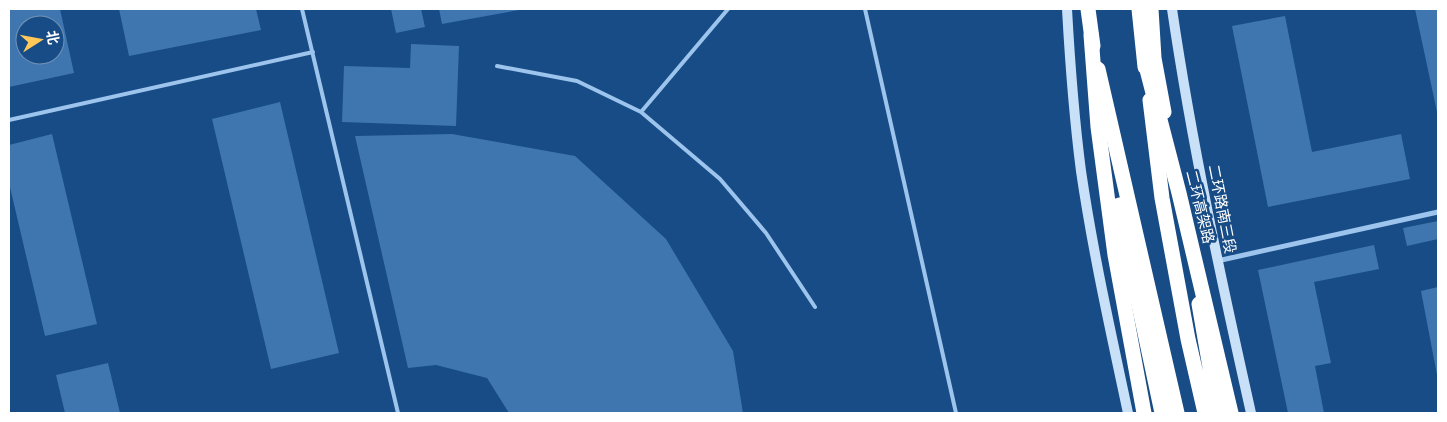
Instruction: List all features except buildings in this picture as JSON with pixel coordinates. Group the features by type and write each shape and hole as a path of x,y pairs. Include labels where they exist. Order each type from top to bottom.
{"highway":[{"path":"1086,9 1177,413"},
{"path":"1086,9 1129,258 1162,413"},
{"name":"二环高架路","path":"1139,9 1145,62 1179,194 1231,413"},
{"path":"1151,9 1154,58 1211,373 1220,413"},
{"path":"1091,35 1098,128 1115,255 1144,413"},
{"path":"1145,62 1162,198 1188,339 1205,413"}],"main road":[{"path":"1067,9 1072,88 1081,171 1101,290 1128,413"},
{"name":"二环路南三段","path":"1172,9 1184,94 1217,261 1251,413"}],"street":[{"path":"1217,261 1438,212"}],"lane":[{"path":"302,9 398,413"},
{"path":"640,112 728,9"},
{"path":"865,9 956,413"},
{"path":"9,120 313,52"},
{"path":"497,66 578,81 640,112 720,180 766,233 814,307"}]}
